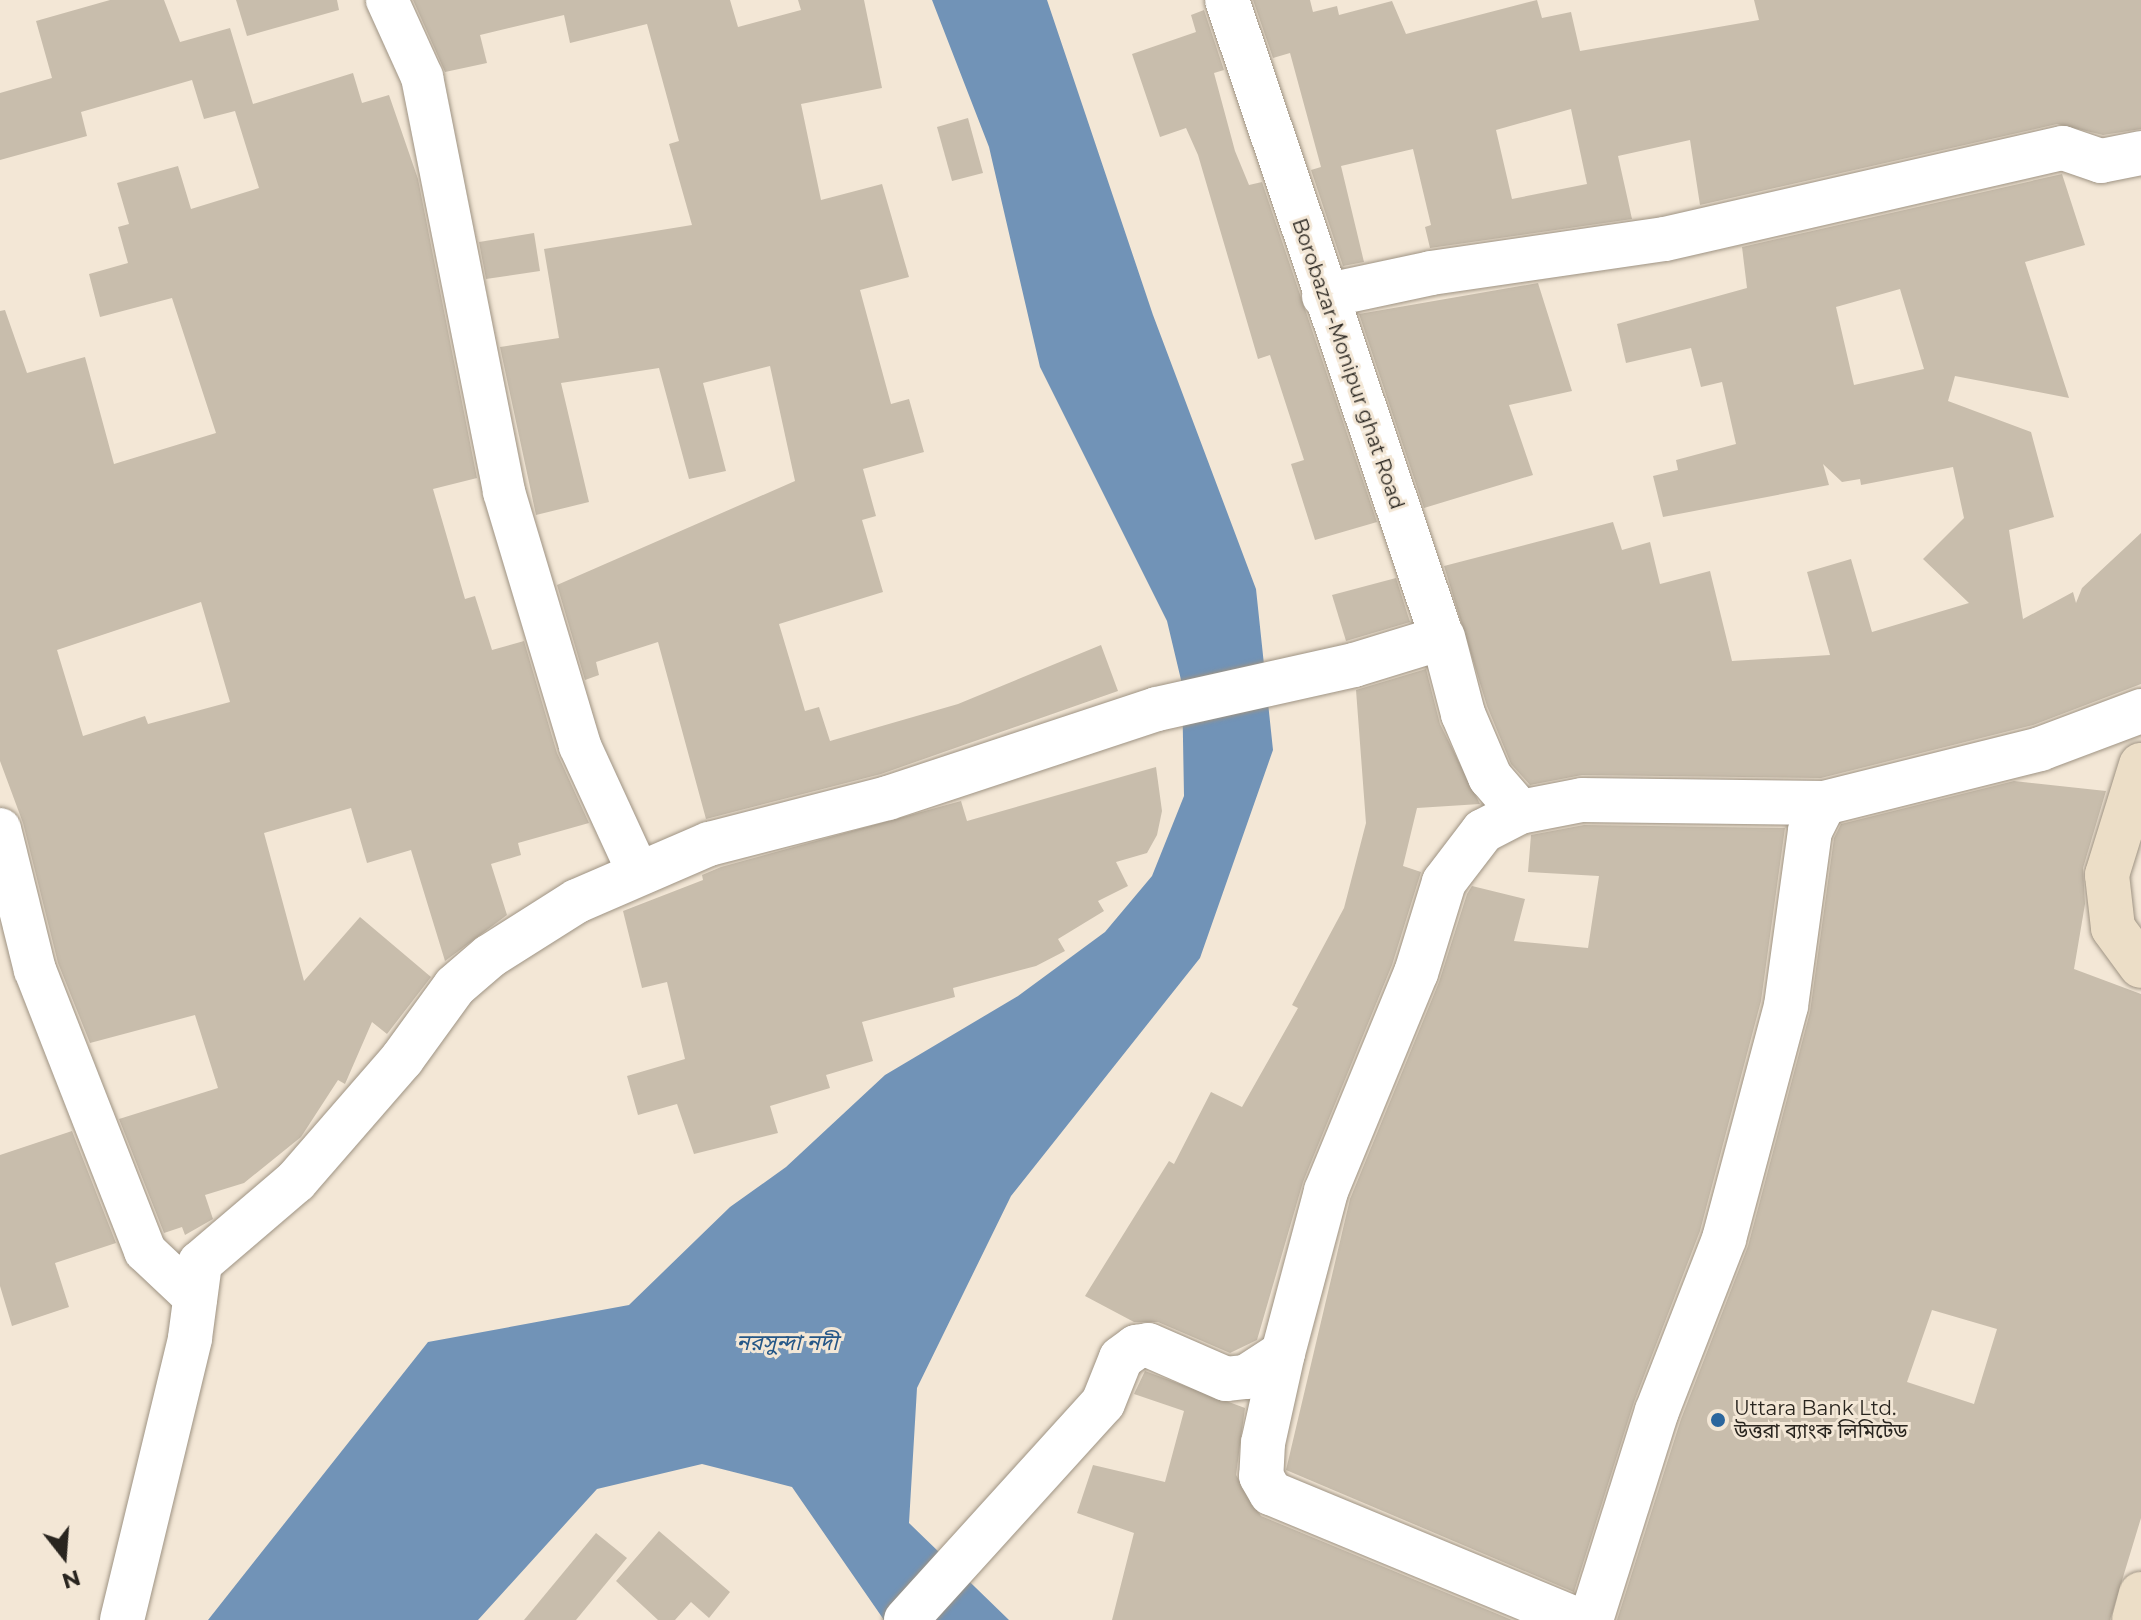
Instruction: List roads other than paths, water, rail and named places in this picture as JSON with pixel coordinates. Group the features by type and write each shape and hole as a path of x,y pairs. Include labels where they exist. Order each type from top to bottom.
{"main road":[{"path":"2141,765 2107,875 2113,928 2141,966"},
{"path":"2134,1620 2141,1594"}],"street":[{"path":"387,0 422,77 504,492 580,746 639,874"},
{"name":"Borobazar-Monipur ghat Road","path":"1227,0 1324,296 1443,637 1463,714 1490,777 1520,812"},
{"path":"1324,296 1431,273 1665,239 2063,148 2101,161 2141,153"},
{"path":"122,1620 196,1299 200,1263 296,1181 402,1059 455,986 490,956 577,901 709,844 888,798 1157,709 1354,665 1443,637"},
{"path":"1577,1620 1271,1493 1261,1476 1263,1443 1283,1353 1326,1191 1416,973 1444,882 1483,831 1520,812 1582,800 1824,803 2040,749 2141,711"},
{"path":"1591,1620 1657,1411 1724,1239 1786,1006 1810,831 1824,803"},
{"path":"0,829 35,970 145,1251 196,1299"},
{"path":"906,1620 1103,1403 1121,1358 1136,1347 1148,1345 1226,1379 1246,1377 1283,1353"}],"water":[{"name":"নরসুন্দা নদী","path":"932,0 1047,0 1153,315 1256,589 1273,750 1200,958 1011,1196 917,1388 909,1523 1009,1620 884,1620 792,1487 702,1464 597,1489 478,1620 208,1620 428,1342 629,1305 730,1207 786,1167 885,1075 1018,996 1105,932 1152,876 1184,796 1182,684 1167,621 1040,367 989,147"}],"place":[{"name":"Uttara Bank Ltd. উত্তরা ব্যাংক লিমিটেড","path":"1718,1420"}]}
